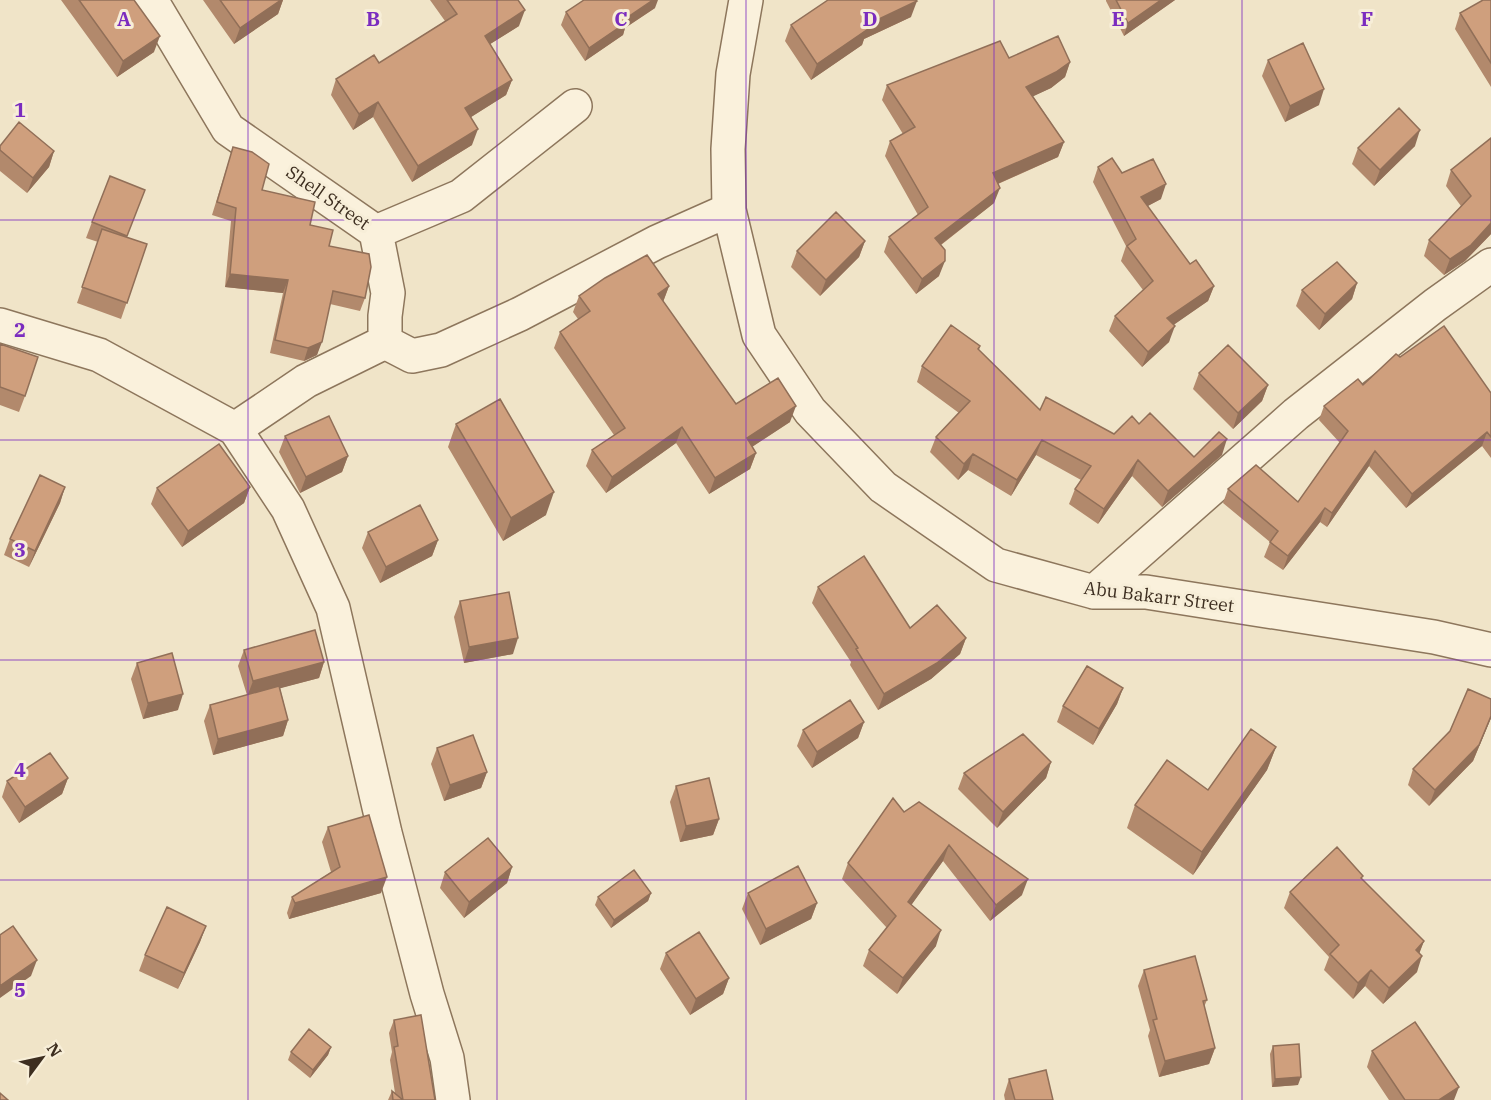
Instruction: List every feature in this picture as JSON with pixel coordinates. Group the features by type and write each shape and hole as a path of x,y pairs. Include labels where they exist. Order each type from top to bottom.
{"street":[{"name":"Shell Street","path":"151,0 228,129 376,232 387,293 385,342"},
{"name":"Abu Bakarr Street","path":"746,0 733,74 728,149 729,210 759,335 810,411 883,487 996,565 1094,592 1146,592 1434,636 1491,650"},
{"path":"376,232 461,196 575,106"},
{"path":"236,429 306,381 385,342 412,356 441,350 520,314 657,242 729,210"},
{"path":"1094,592 1296,414 1435,305 1491,266"},
{"path":"0,325 99,355 236,429 288,509 333,608 385,833 427,994 447,1058 453,1100"}],"building":[{"path":"79,0 134,0 160,36 123,61"},
{"path":"220,0 281,0 240,28"},
{"path":"447,0 518,0 525,10 485,36 512,80 465,108 478,129 418,166 378,102 359,114 336,79 374,55 379,63 457,14"},
{"path":"584,0 653,0 625,19 627,22 589,48 566,12"},
{"path":"828,0 917,1 866,25 868,29 817,64 791,25"},
{"path":"1116,0 1161,0 1128,23"},
{"path":"1483,0 1491,0 1491,63 1460,13"},
{"path":"1058,36 1070,62 1026,87 1064,142 993,173 1000,188 935,238 945,250 945,261 922,279 889,237 928,207 890,141 915,127 887,85 1000,41 1009,58"},
{"path":"1303,43 1324,89 1290,106 1268,60"},
{"path":"1399,108 1420,130 1380,170 1358,148"},
{"path":"19,122 54,151 33,178 0,150 0,146"},
{"path":"1491,138 1491,223 1471,245 1450,259 1429,240 1471,196 1451,170"},
{"path":"233,147 252,152 269,164 262,190 315,202 310,225 333,230 329,246 369,254 371,267 365,298 333,291 322,342 308,348 275,340 288,280 230,274 236,208 217,202"},
{"path":"1112,158 1122,173 1153,159 1166,184 1141,197 1190,264 1196,260 1214,286 1167,318 1175,326 1148,352 1115,316 1153,281 1127,246 1136,239 1098,167"},
{"path":"110,176 145,190 127,236 92,222"},
{"path":"836,212 865,241 826,280 797,251"},
{"path":"102,229 147,244 127,303 82,287"},
{"path":"647,255 669,286 658,294 736,404 778,378 796,406 747,438 756,453 715,478 682,427 612,477 592,450 625,428 560,332 590,311 579,296 605,278"},
{"path":"1337,262 1357,283 1325,314 1302,290"},
{"path":"951,325 980,346 978,349 1040,410 1046,397 1114,434 1132,416 1139,424 1150,413 1194,457 1219,432 1227,439 1168,491 1138,460 1104,509 1075,489 1091,466 1042,440 1017,480 973,454 964,464 936,437 970,401 922,366"},
{"path":"1444,326 1491,393 1491,437 1487,432 1412,494 1375,451 1332,513 1325,508 1288,556 1270,542 1278,531 1228,489 1256,465 1298,502 1348,431 1324,406 1358,379 1363,385 1396,354 1400,357"},
{"path":"0,344 38,357 25,396 0,387"},
{"path":"1228,345 1268,385 1238,413 1199,373"},
{"path":"500,399 554,492 511,518 456,424"},
{"path":"329,416 348,456 306,477 285,436"},
{"path":"219,444 250,487 188,531 157,488"},
{"path":"40,475 65,487 35,551 10,539"},
{"path":"420,505 438,540 386,567 368,532"},
{"path":"864,556 910,628 937,605 966,638 937,663 884,694 856,649 858,648 818,587"},
{"path":"509,592 518,638 469,647 460,601"},
{"path":"315,630 324,662 253,681 244,650"},
{"path":"172,653 183,694 148,703 137,663"},
{"path":"1087,666 1123,688 1099,729 1063,706"},
{"path":"279,686 288,720 218,739 210,705"},
{"path":"1468,689 1491,699 1491,716 1479,745 1435,790 1413,769 1450,731"},
{"path":"850,700 864,722 817,752 803,730"},
{"path":"1251,729 1276,747 1202,852 1135,805 1167,760 1208,790"},
{"path":"1023,734 1051,762 1003,812 964,773"},
{"path":"473,735 487,772 450,785 437,748"},
{"path":"50,753 68,778 25,807 7,781"},
{"path":"709,778 719,819 686,826 676,786"},
{"path":"893,798 904,812 919,802 1028,879 996,905 949,845 908,902 941,930 903,978 869,950 896,916 848,863"},
{"path":"369,815 387,877 295,903 292,897 340,867 328,827"},
{"path":"488,838 512,867 469,902 445,872"},
{"path":"1337,847 1363,876 1361,878 1424,941 1416,950 1422,956 1389,988 1371,970 1358,983 1330,954 1339,945 1290,892"},
{"path":"798,866 817,903 766,929 748,893"},
{"path":"634,870 651,893 614,920 598,897"},
{"path":"167,907 206,926 184,973 145,955"},
{"path":"13,926 37,960 0,986 0,935"},
{"path":"699,932 729,978 696,999 666,953"},
{"path":"1195,956 1207,1000 1203,1001 1215,1048 1165,1061 1153,1020 1157,1019 1144,970"},
{"path":"421,1015 435,1100 403,1100 394,1047 398,1046 394,1020"},
{"path":"1415,1022 1459,1087 1439,1100 1405,1100 1372,1051"},
{"path":"309,1029 331,1047 313,1070 291,1052"},
{"path":"1299,1044 1301,1077 1275,1079 1273,1046"},
{"path":"1046,1070 1053,1100 1015,1100 1009,1079"},
{"path":"392,1091 403,1100 393,1100"},
{"path":"0,1093 8,1100 0,1100"}]}
